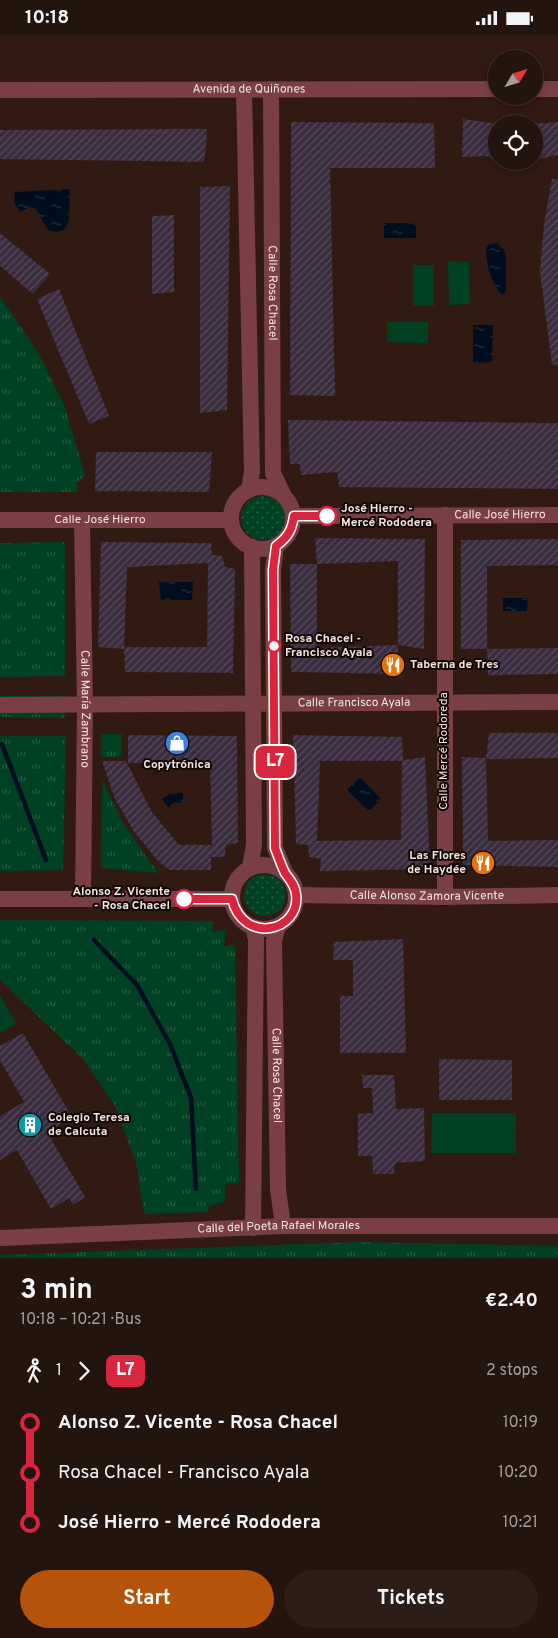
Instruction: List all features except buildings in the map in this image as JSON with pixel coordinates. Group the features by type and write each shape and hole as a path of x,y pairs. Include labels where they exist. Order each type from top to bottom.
{"street":[{"name":"Calle Rosa Chacel","path":"244,89 252,472 249,490"},
{"name":"Calle Rosa Chacel","path":"272,89 274,473 283,494"},
{"name":"Avenida de Quiñones","path":"0,90 488,89"},
{"path":"543,89 558,89"},
{"path":"260,487 272,488 283,494 290,504 294,516 292,528 286,538 276,546 264,549 252,547 242,541 234,531 231,520 233,507 239,497 249,490 260,487"},
{"name":"Calle Mercé Rodoreda","path":"445,515 445,897"},
{"name":"Calle José Hierro","path":"294,516 558,515"},
{"name":"Calle José Hierro","path":"0,520 231,520"},
{"name":"Calle María Zambrano","path":"82,520 85,704 84,899"},
{"path":"276,546 273,570 275,848 285,873 293,883 296,895 294,907 288,918 278,926 266,929 254,927 243,921 235,911 232,899 233,886 240,875 250,868 262,865 274,866 285,873"},
{"path":"250,868 254,844 252,547"},
{"name":"Calle Francisco Ayala","path":"0,705 558,702"},
{"name":"Calle Alonso Zamora Vicente","path":"296,895 445,897 558,895"},
{"path":"0,899 232,899"},
{"name":"Calle Rosa Chacel","path":"278,926 274,941 278,1179 283,1227"},
{"name":"Calle Rosa Chacel","path":"253,1228 256,939 254,927"},
{"name":"Calle del Poeta Rafael Morales","path":"0,1238 283,1227 558,1226"}],"green space":[{"path":"448,261 469,262 470,304 449,305"},
{"path":"413,265 434,265 434,306 413,306"},
{"path":"0,296 39,354 65,407 85,476 77,482 77,492 0,492"},
{"path":"387,322 428,322 428,343 387,342"},
{"path":"263,496 275,500 281,506 285,518 281,530 275,536 263,540 251,536 245,530 241,518 245,506 251,500"},
{"path":"65,542 65,676 0,677 0,543"},
{"path":"0,696 66,696 65,718 0,717"},
{"path":"101,734 122,734 121,757 101,757"},
{"path":"0,736 66,736 63,870 0,871"},
{"path":"102,780 123,823 158,873 101,868"},
{"path":"269,874 277,877 283,883 286,895 283,907 277,913 261,916 253,913 247,907 244,891 247,883 253,877"},
{"path":"0,920 213,921 213,931 226,930 224,946 235,945 239,1183 225,1184 225,1202 209,1206 208,1212 144,1214 136,1163 115,1106 83,1059 0,980"},
{"path":"0,995 16,1024 0,1033"},
{"path":"432,1113 516,1113 516,1153 431,1153"},
{"path":"358,1242 558,1246 558,1258 0,1258 0,1255"}],"water":[{"path":"70,189 69,220 65,229 57,232 48,230 36,209 30,207 20,212 14,202 15,192"},
{"path":"384,223 416,223 416,238 384,238"},
{"path":"497,243 504,250 506,256 506,292 502,295 492,279 486,254 486,248 490,244"},
{"path":"473,325 493,325 492,362 473,363"},
{"path":"159,582 193,582 192,600 161,600"},
{"path":"503,598 528,598 527,611 503,611"},
{"path":"360,777 381,799 369,811 347,790"},
{"path":"183,793 183,802 173,803 168,807 162,799 170,794"}],"waterway":[{"path":"2,744 46,860"},
{"path":"94,940 137,985 170,1044 191,1098 196,1189"}],"bus line":[{"name":"L7","path":"184,899 232,899 235,911 243,921 254,927 266,929 278,926 288,918 294,907 296,895 293,883 285,873 275,848 273,570 276,546 286,538 292,528 294,516 327,516"}],"place":[{"name":"José Hierro - Mercé Rododera","path":"327,516"},
{"name":"Rosa Chacel - Francisco Ayala","path":"274,646"},
{"name":"Taberna de Tres","path":"393,665"},
{"name":"Copytrónica","path":"177,743"},
{"name":"Las Flores de Haydée","path":"483,863"},
{"name":"Alonso Z. Vicente - Rosa Chacel","path":"184,899"},
{"name":"Colegio Teresa de Calcuta","path":"30,1125"}]}
